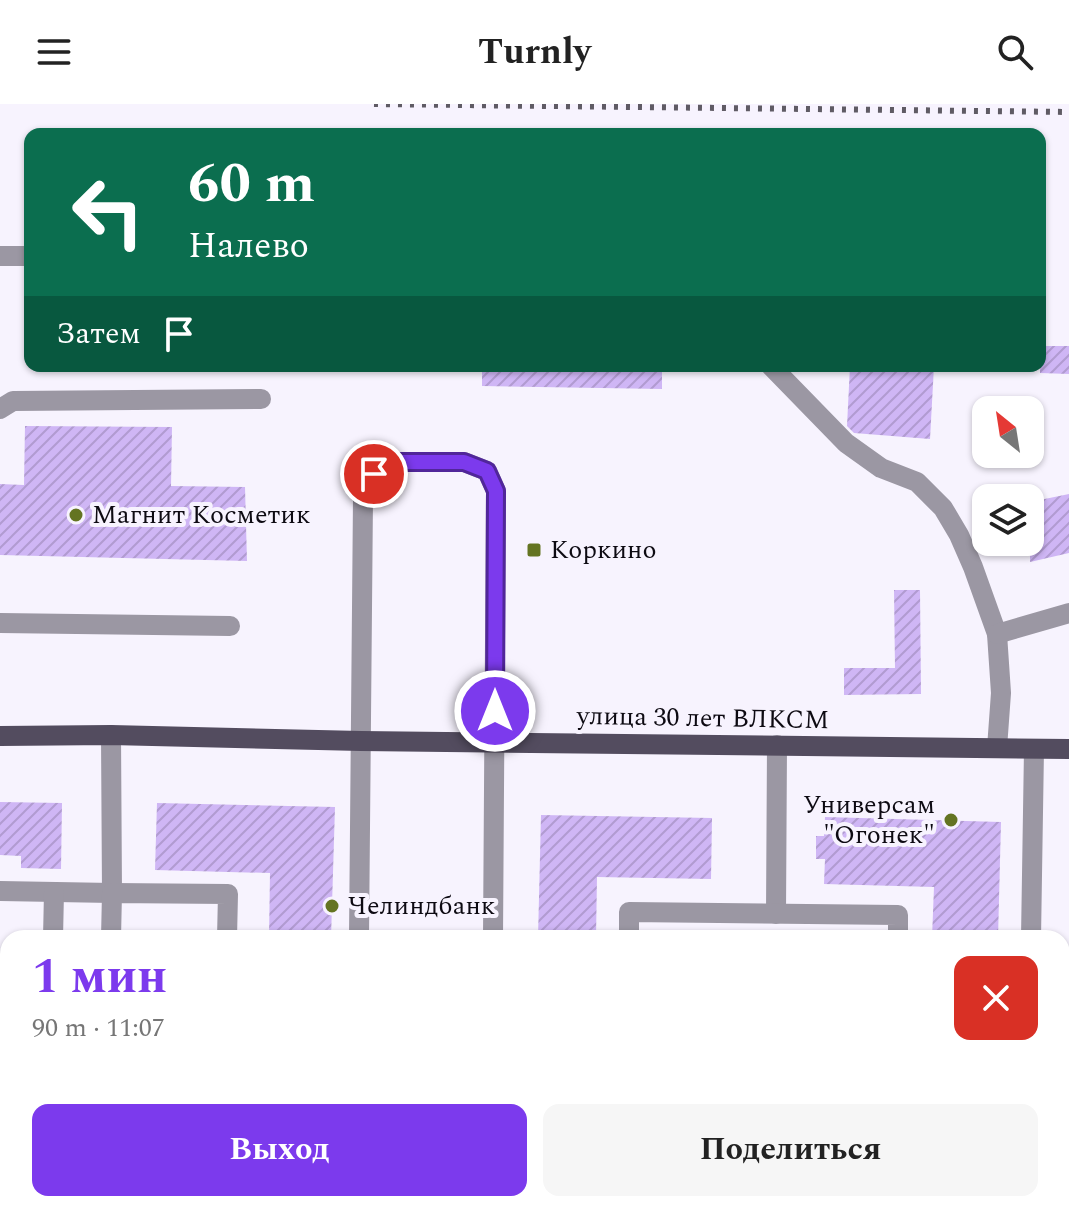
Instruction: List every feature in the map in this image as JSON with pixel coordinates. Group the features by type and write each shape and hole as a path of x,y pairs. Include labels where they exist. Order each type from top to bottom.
{"main road":[{"name":"улица 30 лет ВЛКСМ","path":"0,736 1069,749"}],"street":[{"path":"0,256 24,256"},
{"path":"777,372 846,443 881,468 917,482 943,508 968,556 997,634 1001,693 997,748"},
{"path":"0,409 13,401 261,399"},
{"path":"359,930 363,498 374,474 397,462 464,462 487,471 496,491 493,930"},
{"path":"997,634 1069,613"},
{"path":"0,623 230,626"},
{"path":"111,735 111,930"},
{"path":"776,914 777,745"},
{"path":"1031,930 1034,749"},
{"path":"0,891 228,894 227,930"},
{"path":"53,930 54,892"},
{"path":"629,930 629,912 898,915 898,930"}],"building":[{"path":"1046,346 1069,346 1069,374 1040,373 1046,372"},
{"path":"482,372 662,372 662,389 482,386"},
{"path":"850,372 934,372 930,439 854,433 847,426"},
{"path":"25,426 172,427 171,486 245,487 247,561 0,555 0,484 24,485"},
{"path":"1069,494 1069,553 1030,562 1030,556 1044,556 1044,499"},
{"path":"894,590 920,590 921,694 844,695 844,668 895,668"},
{"path":"0,802 62,803 61,869 21,868 21,856 0,855"},
{"path":"157,803 335,807 331,930 269,930 270,873 155,870"},
{"path":"541,815 712,818 711,879 597,877 596,930 538,930"},
{"path":"825,817 1001,822 998,930 932,930 934,887 824,884 825,859 816,859 816,836 824,836"}],"railway":[{"path":"374,104 1069,112"}],"place":[{"name":"Магнит Косметик","path":"76,515"},
{"name":"Коркино","path":"534,550"},
{"name":"Универсам \"Огонек\"","path":"951,820"},
{"name":"Челиндбанк","path":"332,906"}],"route":[{"path":"374,474 397,462 464,462 487,471 496,491 495,711"}]}
